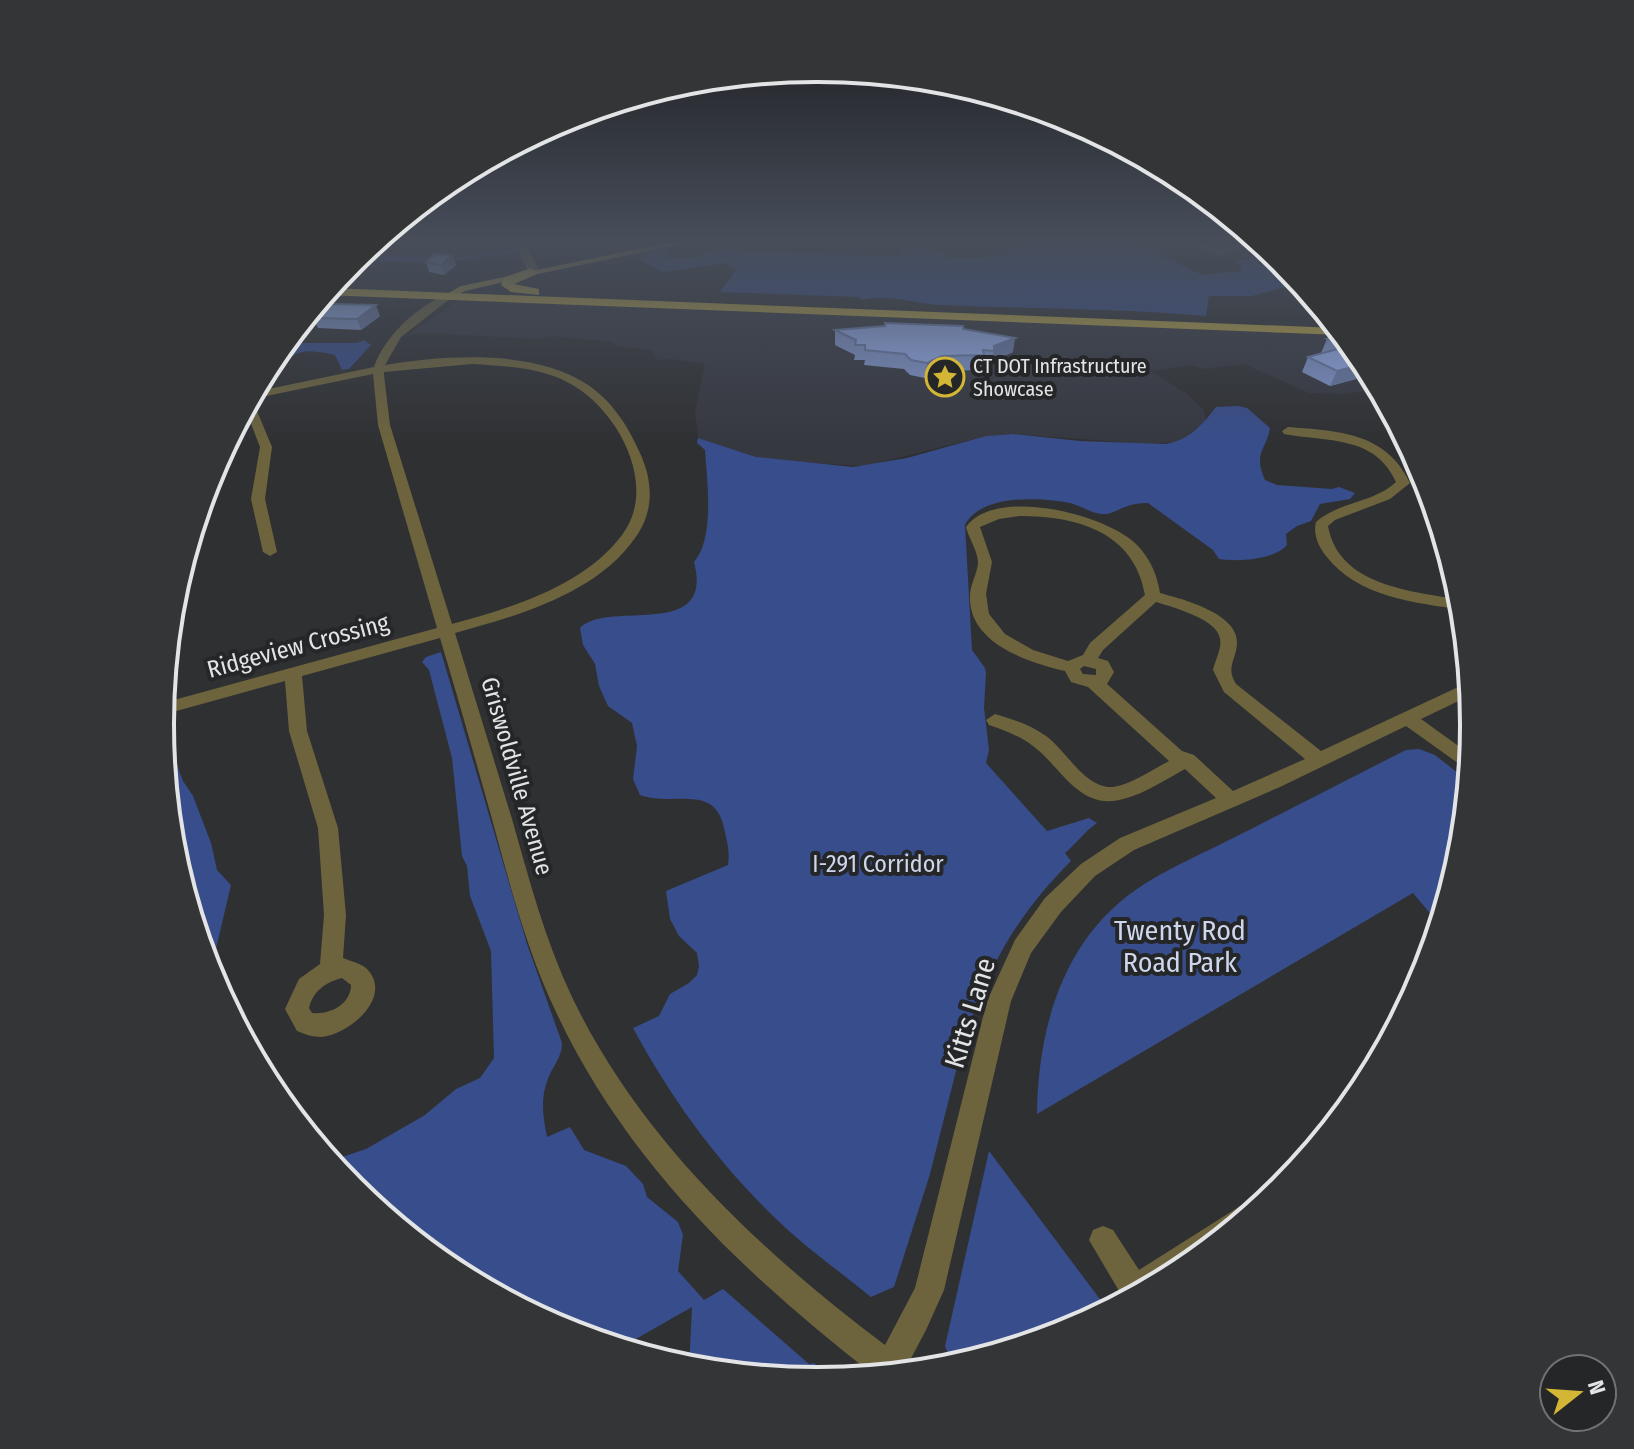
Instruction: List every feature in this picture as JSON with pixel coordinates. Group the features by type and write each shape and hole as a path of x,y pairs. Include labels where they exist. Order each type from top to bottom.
{"highway":[{"path":"836,311 1319,324"},
{"path":"933,311 1325,331"}],"street":[{"path":"379,369 383,356 398,336 431,311"},
{"name":"Ridgeview Crossing","path":"175,705 531,604 561,590 621,546 643,506 641,474 621,428 588,388 559,373 528,366 467,362 379,369 267,393"},
{"name":"Griswoldville Avenue","path":"379,369 384,425 536,933 571,1020 633,1121 676,1178 741,1246 803,1301 884,1364"},
{"path":"254,416 266,447 258,499 270,552"},
{"path":"1288,431 1339,435 1357,440 1378,451 1400,473 1403,483 1397,491 1344,507 1321,525 1321,539 1332,557 1378,587 1406,596 1448,603"},
{"path":"1153,596 1146,567 1136,553 1102,528 1083,519 1042,510 1020,510 976,523 973,527 984,553 985,565 977,594 985,621 996,634 1036,658 1071,667 1077,678 1099,680 1175,756 1187,760 1231,800"},
{"path":"1089,660 1096,647 1153,596"},
{"path":"1153,596 1187,605 1220,626 1229,635 1221,665 1222,677 1230,688 1319,760"},
{"path":"1071,667 1077,661 1089,660 1105,669 1099,680"},
{"path":"293,673 298,731 328,828 335,915 331,970"},
{"name":"Kitts Lane","path":"896,1363 929,1290 999,1001 1023,947 1038,924 1070,886 1108,856 1147,835 1319,760 1459,693"},
{"path":"1406,717 1459,756"},
{"path":"995,720 1030,733 1054,750 1086,787 1101,794 1115,794 1187,760"},
{"path":"1103,1240 1131,1285"}],"shaded area":[{"path":"444,311 734,311 1327,333 1365,391 1309,393 1244,364 1204,369 1192,365 1150,371 1186,393 1204,410 1206,422 1177,442 1148,444 1013,434 986,436 865,466 756,457 698,438 695,412 705,364 657,360 651,350 615,346 613,342 551,336 539,339 427,333 407,335"}],"green space":[{"path":"1121,311 1207,311 1206,316"},
{"path":"364,340 371,345 349,369 342,370 335,355 303,352 291,356 300,343 357,343"},
{"name":"I-291 Corridor","path":"1216,407 1247,408 1270,428 1260,457 1265,480 1277,485 1339,487 1355,493 1350,499 1320,504 1311,521 1286,534 1287,545 1274,554 1245,560 1219,559 1213,550 1148,503 1101,514 1058,501 1013,500 984,508 965,525 972,650 986,673 984,708 989,750 986,763 1047,831 1089,818 1097,823 1065,853 1071,861 1026,913 992,969 971,1019 930,1174 894,1287 871,1297 808,1247 751,1194 713,1150 679,1103 633,1028 659,1016 670,994 697,975 697,953 679,936 670,919 666,891 728,865 728,846 719,814 712,806 691,799 640,795 633,779 637,746 632,723 608,706 599,686 595,664 583,645 580,628 594,620 675,610 689,602 696,587 694,562 705,539 708,508 705,450 697,443 698,438 756,457 853,467 907,458 986,436 1013,434 1080,441 1166,444 1188,435"},
{"path":"441,652 527,944 562,1043 561,1053 545,1086 543,1115 547,1137 570,1127 584,1150 626,1166 643,1184 647,1197 678,1222 683,1235 678,1271 704,1300 723,1289 809,1364 819,1367 733,1362 690,1354 692,1307 634,1340 571,1318 533,1301 460,1259 393,1208 342,1157 366,1149 425,1115 456,1089 480,1078 494,1058 491,951 470,896 467,866 462,856 452,758 429,670 422,662 426,657"},
{"name":"Twenty Rod Road Park","path":"1419,749 1435,755 1457,773 1447,850 1431,914 1413,893 1037,1114 1043,1047 1062,984 1076,954 1118,904 1178,865 1406,750"},
{"path":"176,762 211,843 217,870 231,885 216,950 196,891 187,850"},
{"path":"989,1151 1101,1301 1024,1333 983,1345 948,1354 945,1346"}],"building":[{"path":"326,311 368,311 357,319 320,318"},
{"path":"885,323 963,326 963,329 1015,338 994,346 994,351 983,350 984,355 942,356 927,363 911,360 905,354 865,350 865,345 855,345 856,340 835,330 885,326"},
{"path":"1338,349 1351,367 1337,371 1308,357"}],"place":[{"name":"CT DOT Infrastructure Showcase","path":"945,377"}]}
